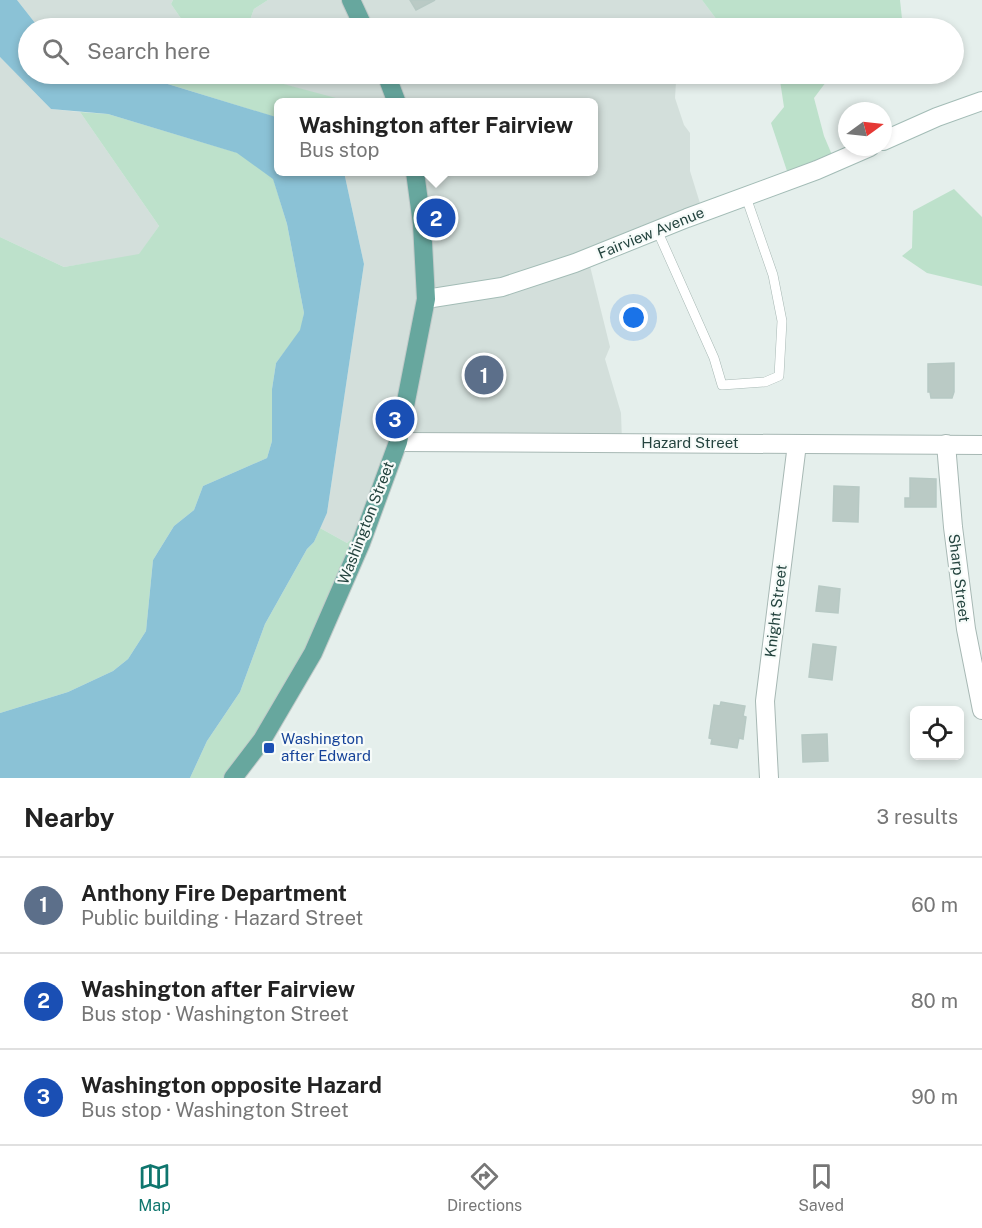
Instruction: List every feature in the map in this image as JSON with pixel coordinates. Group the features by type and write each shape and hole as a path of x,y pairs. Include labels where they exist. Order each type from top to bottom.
{"main road":[{"path":"351,0 356,18"},
{"path":"390,84 395,98"},
{"name":"Washington Street","path":"233,778 262,740 313,653 360,543 398,442 426,299 422,224 416,176"}],"street":[{"path":"892,137 937,117 982,101"},
{"name":"Fairview Avenue","path":"426,299 502,287 575,263 849,156"},
{"name":"Hazard Street","path":"398,442 982,445"},
{"name":"Knight Street","path":"769,778 765,701 797,444"},
{"name":"Sharp Street","path":"946,444 953,527 966,629 982,710"}],"lane":[{"path":"657,230 714,358 722,385 765,382 779,376 782,321 773,275 746,197"}],"shaded area":[{"path":"17,0 173,0 171,4 181,18 31,18"},
{"path":"268,0 702,0 716,18 251,18 254,9"},
{"path":"0,57 18,75 18,84 26,84 51,109 80,112 159,226 139,255 64,267 0,237"},
{"path":"283,84 676,84 675,98 684,125 690,133 690,171 703,213 589,262 610,347 605,359 621,413 622,442 403,442 364,526 347,543 320,528 327,513 364,264 345,176 598,176 598,98 333,98"}],"green space":[{"path":"173,0 268,0 254,9 251,18 181,18 171,4"},
{"path":"702,0 900,0 902,18 716,18"},
{"path":"168,84 284,84 336,98 274,98 274,117"},
{"path":"781,84 824,84 814,98 824,136 835,162 790,180 771,123 784,107"},
{"path":"80,112 108,114 238,153 273,178 287,224 304,313 301,330 276,363 272,389 272,441 267,458 203,486 194,510 174,526 153,560 146,631 128,659 113,671 68,692 0,713 0,237 64,267 139,254 159,226"},
{"path":"954,189 982,217 982,286 927,273 902,256 912,248 913,211"},
{"path":"364,526 364,538 236,778 190,778 207,741 240,692 265,624 320,528 347,543"}],"water":[{"path":"0,0 17,0 31,18 18,18 18,75 0,57"},
{"path":"26,84 168,84 274,116 274,176 345,176 364,264 327,513 314,542 307,549 265,624 240,692 207,741 190,778 0,778 0,713 68,692 113,671 128,659 146,631 153,560 174,526 194,510 203,486 267,458 272,441 272,389 276,363 300,330 304,313 287,224 273,179 237,153 108,114 51,109"}],"building":[{"path":"410,0 435,0 416,10"},
{"path":"954,363 952,398 931,398 928,392 928,364"},
{"path":"910,478 936,479 936,507 905,507 905,498 910,498"},
{"path":"834,486 859,487 858,522 833,521"},
{"path":"819,586 840,589 838,613 816,611"},
{"path":"813,644 836,647 832,680 809,677"},
{"path":"721,702 745,706 743,739 739,738 737,748 711,744 712,739 709,738 714,705 720,706"},
{"path":"827,734 828,761 803,762 802,735"}],"place":[{"name":"Washington after Fairview","path":"436,218"},
{"name":"Anthony Fire Department","path":"484,375"},
{"name":"Washington opposite Hazard","path":"395,419"},
{"name":"Washington after Edward","path":"269,748"}]}
